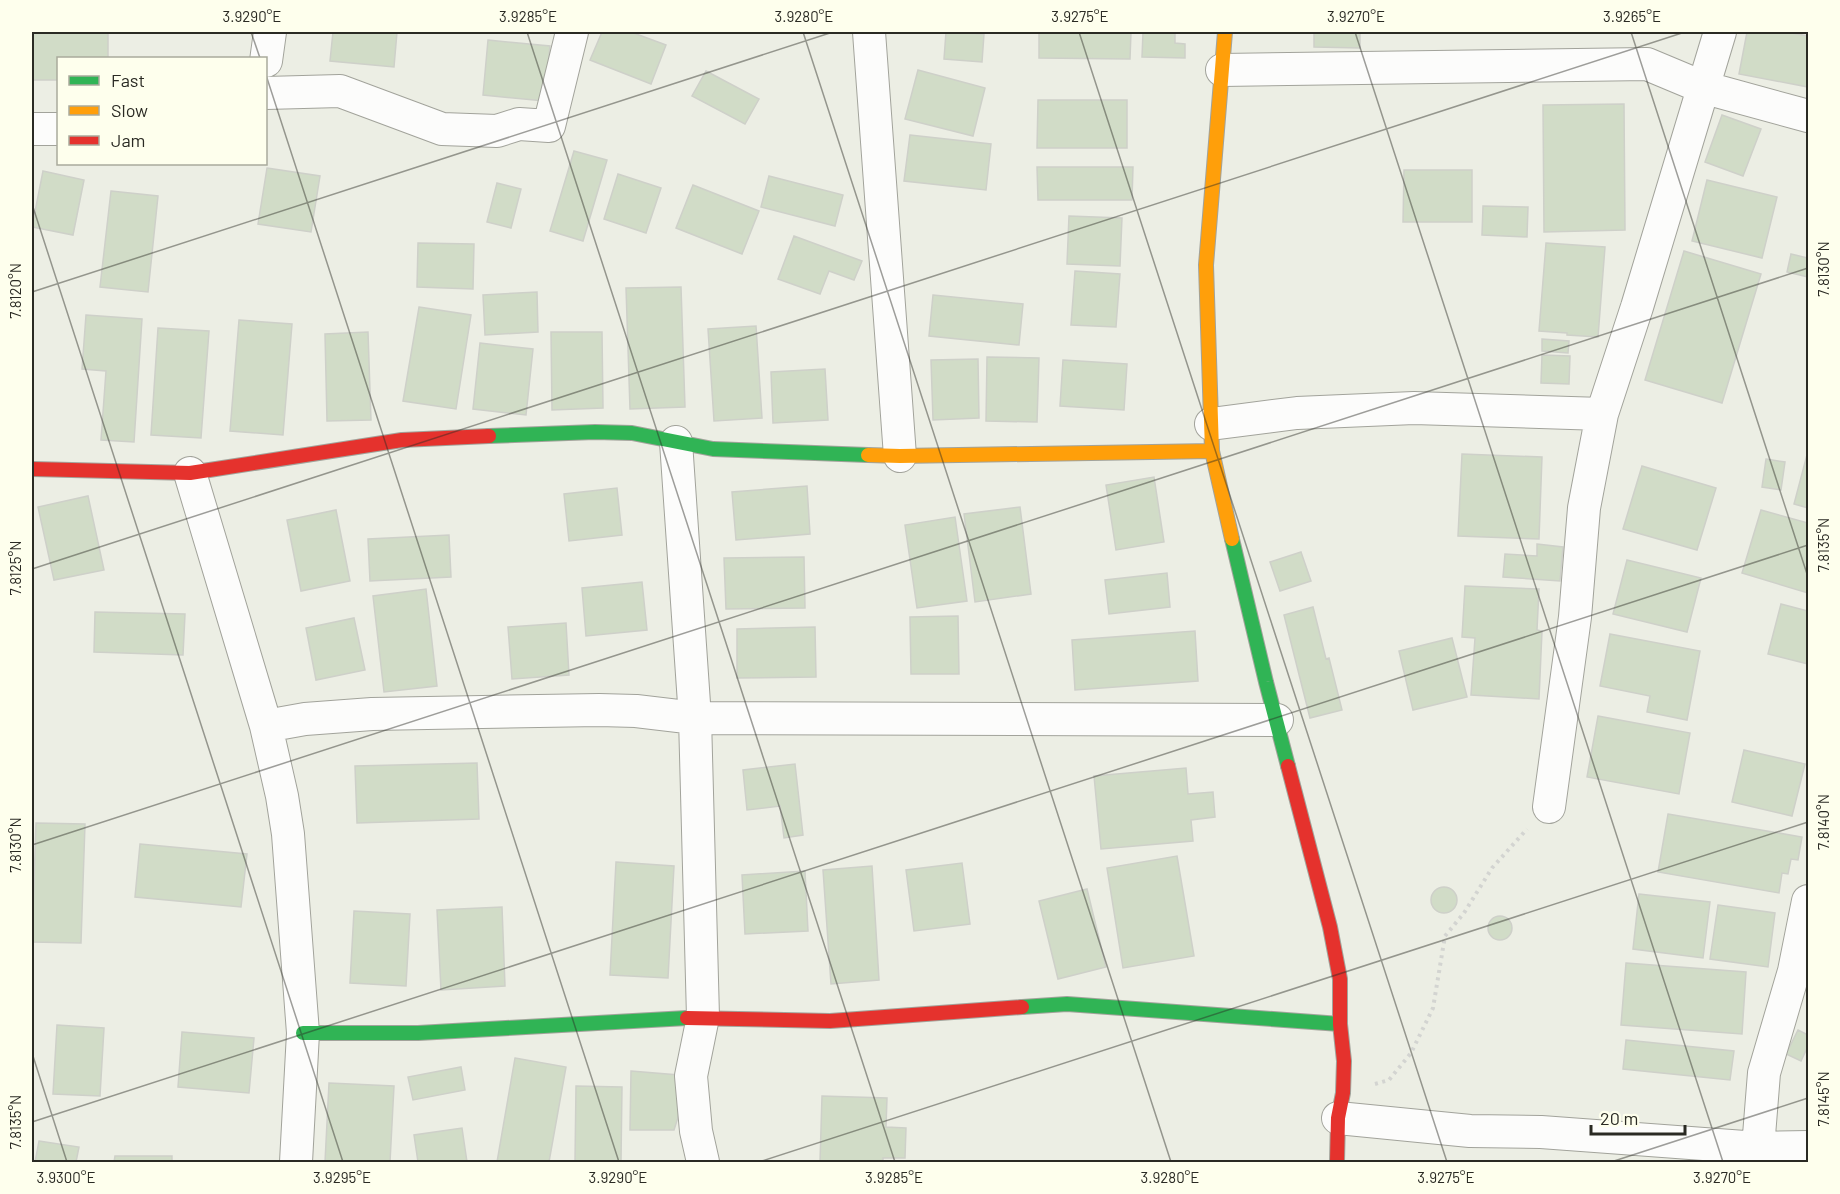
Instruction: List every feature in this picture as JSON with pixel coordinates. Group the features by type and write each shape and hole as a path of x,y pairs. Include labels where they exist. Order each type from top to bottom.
{"street":[{"path":"267,57 270,32"},
{"path":"267,93 340,91 442,129 497,131 519,124 549,126 572,32"},
{"path":"869,32 900,456"},
{"path":"1225,32 1206,265 1212,438 1266,682 1330,927 1340,979 1340,1024 1344,1060 1337,1162"},
{"path":"1549,807 1575,617 1584,508 1602,414 1637,307 1720,32"},
{"path":"1222,70 1647,64 1702,87 1809,116"},
{"path":"32,129 57,129"},
{"path":"32,469 190,473 402,440 595,432 632,433 713,449 900,456 1212,438 1296,413 1414,408 1602,414"},
{"path":"676,442 695,718 703,1017 691,1076 696,1131 703,1162"},
{"path":"190,473 266,726 288,834 303,1033 296,1162"},
{"path":"266,726 305,719 372,714 599,710 636,711 695,718 1277,720"},
{"path":"1758,1148 1764,1073 1794,971 1809,901"},
{"path":"303,1033 418,1033 703,1017 830,1021 1066,1004 1340,1024"},
{"path":"1340,1106 1470,1131 1541,1132 1758,1148 1809,1147"}],"path":[{"path":"1340,1106 1389,1080 1411,1053 1433,1008 1445,936 1464,914 1492,868 1549,807"}],"building":[{"path":"32,32 108,32 108,57 57,57 57,80 32,80"},
{"path":"333,32 397,32 394,67 330,61"},
{"path":"602,32 631,32 666,45 651,84 590,60"},
{"path":"946,32 984,34 982,62 944,59"},
{"path":"1039,32 1131,32 1130,59 1039,58"},
{"path":"1143,32 1175,32 1175,43 1185,44 1185,58 1142,57"},
{"path":"1314,32 1360,32 1360,48 1314,47"},
{"path":"1747,32 1786,32 1808,36 1808,87 1739,74"},
{"path":"488,40 550,46 544,101 483,95"},
{"path":"918,70 985,88 973,136 905,119"},
{"path":"706,71 759,99 745,124 692,96"},
{"path":"1038,100 1127,100 1127,148 1037,148"},
{"path":"1624,104 1625,230 1544,232 1543,105"},
{"path":"1722,115 1761,129 1743,176 1705,162"},
{"path":"910,135 991,144 986,190 904,181"},
{"path":"574,151 607,160 583,241 550,231"},
{"path":"1037,167 1133,167 1132,200 1038,200"},
{"path":"267,168 320,176 311,232 258,224"},
{"path":"1404,170 1472,170 1472,222 1403,222"},
{"path":"43,171 84,180 73,235 32,227"},
{"path":"618,174 661,188 646,233 604,219"},
{"path":"769,176 843,195 835,226 761,207"},
{"path":"1707,180 1777,197 1762,258 1692,241"},
{"path":"497,183 521,189 511,228 487,222"},
{"path":"693,185 759,211 742,254 676,228"},
{"path":"111,191 158,196 148,292 100,287"},
{"path":"1483,206 1528,207 1527,237 1482,235"},
{"path":"1069,216 1122,218 1120,266 1067,264"},
{"path":"794,236 862,261 854,280 829,271 820,294 778,279"},
{"path":"418,243 474,244 473,289 417,287"},
{"path":"1546,243 1605,247 1598,337 1539,331"},
{"path":"1684,251 1761,274 1722,403 1645,380"},
{"path":"1791,254 1808,258 1808,277 1787,272"},
{"path":"1075,271 1120,274 1116,327 1071,325"},
{"path":"681,287 685,407 630,409 626,288"},
{"path":"537,292 538,332 485,335 483,295"},
{"path":"933,295 1023,304 1019,345 929,336"},
{"path":"419,307 471,315 456,409 403,401"},
{"path":"86,315 142,319 134,442 101,440 106,371 82,369"},
{"path":"239,320 292,324 283,435 230,431"},
{"path":"756,326 762,418 714,421 708,329"},
{"path":"158,328 209,331 201,438 151,435"},
{"path":"368,332 371,420 327,421 325,334"},
{"path":"551,332 602,332 603,408 552,410"},
{"path":"1542,339 1569,341 1568,353 1542,351"},
{"path":"480,343 533,349 526,415 473,409"},
{"path":"1542,355 1570,356 1569,384 1541,383"},
{"path":"987,357 1039,358 1037,422 986,421"},
{"path":"978,359 979,418 933,420 931,360"},
{"path":"1063,360 1127,364 1124,410 1060,406"},
{"path":"825,369 828,420 773,423 771,372"},
{"path":"1808,451 1808,508 1794,504"},
{"path":"1462,454 1542,457 1539,539 1458,536"},
{"path":"1766,459 1785,462 1781,490 1762,487"},
{"path":"1642,466 1716,488 1697,550 1623,529"},
{"path":"1154,477 1164,542 1116,550 1106,485"},
{"path":"807,486 810,534 736,540 732,492"},
{"path":"617,488 622,535 569,541 564,494"},
{"path":"88,496 104,570 54,580 38,507"},
{"path":"1020,507 1031,594 975,602 964,514"},
{"path":"336,510 350,581 301,591 287,520"},
{"path":"1761,510 1808,523 1808,593 1742,573"},
{"path":"955,517 967,601 917,608 905,525"},
{"path":"449,535 451,577 370,581 368,539"},
{"path":"1537,544 1563,547 1560,581 1503,577 1505,554 1537,556"},
{"path":"1301,552 1311,581 1280,591 1270,562"},
{"path":"804,557 805,608 726,609 724,558"},
{"path":"1627,560 1701,578 1687,632 1613,614"},
{"path":"1167,573 1170,607 1109,614 1105,580"},
{"path":"642,582 647,630 586,636 582,588"},
{"path":"1465,586 1539,589 1537,630 1542,631 1539,699 1471,695 1475,638 1462,637"},
{"path":"426,589 437,686 384,692 373,596"},
{"path":"1781,604 1808,611 1808,664 1768,654"},
{"path":"1313,607 1342,710 1310,718 1284,615"},
{"path":"95,612 185,614 183,655 94,652"},
{"path":"958,616 959,674 911,674 910,617"},
{"path":"354,618 365,670 316,680 306,628"},
{"path":"566,623 569,675 512,679 508,627"},
{"path":"815,627 816,677 737,678 737,629"},
{"path":"1195,631 1198,681 1075,690 1072,640"},
{"path":"1610,634 1700,651 1687,720 1647,712 1650,696 1600,686"},
{"path":"1452,638 1467,697 1413,710 1399,651"},
{"path":"1598,716 1690,733 1679,794 1587,777"},
{"path":"1744,750 1805,764 1792,816 1732,802"},
{"path":"477,763 479,819 357,823 355,766"},
{"path":"795,764 803,835 784,838 780,806 747,810 743,770"},
{"path":"1186,768 1188,794 1213,792 1215,817 1191,820 1193,841 1101,849 1094,776"},
{"path":"1668,814 1802,837 1798,860 1791,859 1788,874 1782,873 1779,893 1658,872"},
{"path":"36,823 85,824 81,943 32,942"},
{"path":"140,844 247,854 241,907 135,897"},
{"path":"1177,856 1194,956 1123,968 1107,868"},
{"path":"616,862 674,866 668,978 610,975"},
{"path":"962,863 970,924 914,931 906,870"},
{"path":"872,866 879,980 831,984 823,870"},
{"path":"805,871 808,931 745,934 742,875"},
{"path":"1444,887 1453,891 1457,900 1453,909 1444,913 1435,909 1431,900 1435,891"},
{"path":"1087,889 1106,967 1058,979 1039,901"},
{"path":"1639,894 1710,902 1703,958 1633,949"},
{"path":"1718,905 1775,913 1768,967 1710,959"},
{"path":"502,907 505,986 441,990 437,910"},
{"path":"354,911 410,914 406,986 350,983"},
{"path":"1500,916 1508,920 1512,928 1508,936 1500,940 1492,936 1488,928 1492,920"},
{"path":"1626,963 1746,972 1742,1034 1621,1025"},
{"path":"57,1025 104,1028 100,1096 53,1094"},
{"path":"1798,1030 1808,1035 1808,1046 1801,1061 1786,1054"},
{"path":"182,1032 254,1038 249,1093 178,1087"},
{"path":"1626,1040 1734,1051 1730,1080 1623,1069"},
{"path":"515,1058 566,1067 549,1162 497,1162"},
{"path":"461,1067 465,1090 413,1100 408,1077"},
{"path":"631,1071 691,1076 674,1130 630,1130"},
{"path":"329,1083 394,1086 390,1162 325,1162"},
{"path":"576,1086 622,1087 621,1162 575,1162"},
{"path":"822,1096 887,1098 886,1127 906,1128 905,1158 883,1158 883,1162 820,1162"},
{"path":"462,1128 467,1162 418,1162 414,1135"},
{"path":"39,1141 79,1147 76,1162 35,1162"},
{"path":"115,1156 172,1156 172,1162 114,1162"}],"traffic: fast":[{"path":"489,436 632,433 713,449 868,455"},
{"path":"1232,539 1288,766"},
{"path":"1022,1007 1067,1004 1340,1024"},
{"path":"303,1033 418,1033 687,1018"}],"traffic: slow":[{"path":"1225,32 1206,265 1212,451 1232,539"},
{"path":"868,455 1212,451"}],"traffic: jam":[{"path":"32,469 190,473 402,440 489,436"},
{"path":"1288,766 1330,927 1340,979 1340,1024 1344,1061 1343,1093 1338,1118 1337,1162"},
{"path":"687,1018 830,1021 1022,1007"}]}
